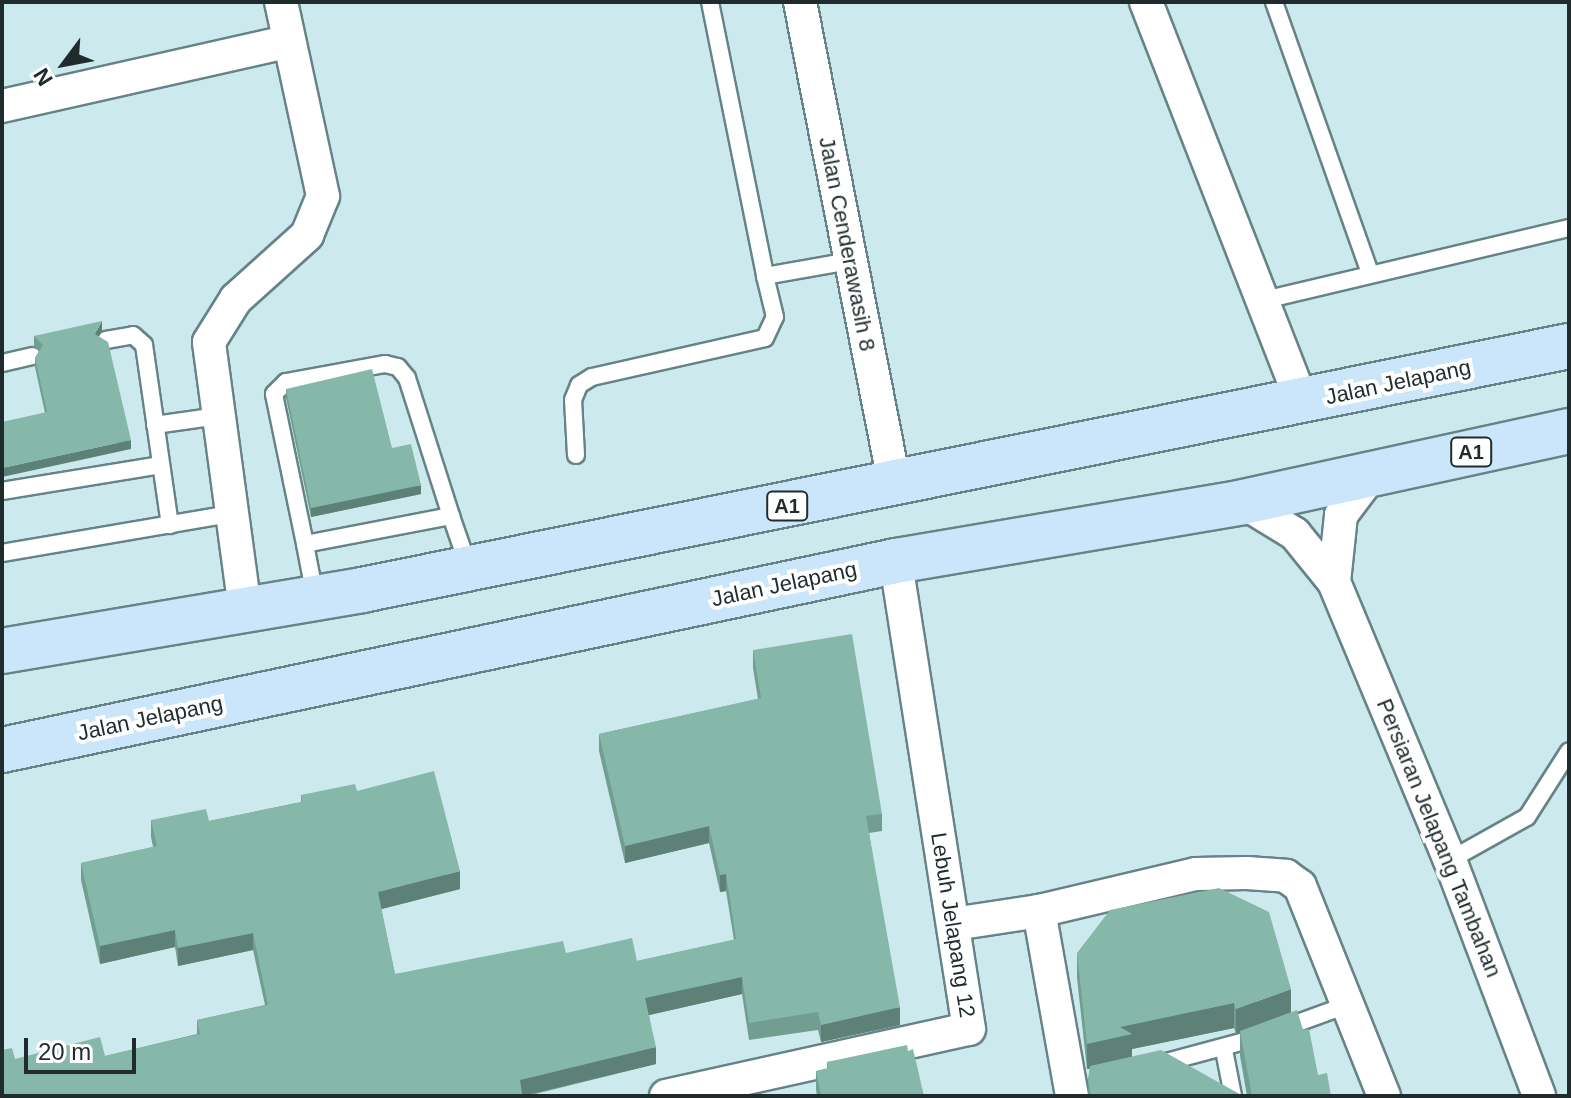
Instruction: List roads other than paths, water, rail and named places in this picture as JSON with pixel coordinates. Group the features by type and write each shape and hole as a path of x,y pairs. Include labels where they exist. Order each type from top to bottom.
{"main road":[{"name":"Jalan Jelapang","path":"2,651 469,569 1569,346"},
{"name":"Jalan Jelapang","path":"2,750 896,561 1243,502 1569,431"}],"street":[{"path":"245,609 209,342 236,299 307,235 323,196 287,42 281,2"},
{"name":"Jalan Cenderawasih 8","path":"800,2 895,485"},
{"path":"1146,2 1260,301 1302,402"},
{"path":"2,106 287,42"},
{"name":"Persiaran Jelapang Tambahan","path":"1334,582 1341,515 1372,474"},
{"name":"Persiaran Jelapang Tambahan","path":"1243,502 1295,534 1334,582 1450,860 1539,1096"},
{"name":"Lebuh Jelapang 12","path":"666,1096 969,1029 896,561"},
{"path":"954,924 1039,911 1196,874 1286,876 1300,886 1384,1096"},
{"path":"1039,911 1076,1087"}],"lane":[{"path":"576,455 573,400 579,385 592,377 765,338 775,317 710,2"},
{"path":"1274,2 1370,273"},
{"path":"1260,301 1569,228"},
{"path":"765,276 850,261"},
{"path":"106,340 133,335 140,338 170,525"},
{"path":"2,363 32,356"},
{"path":"316,598 274,394 286,382 385,364 398,367 407,378 469,569"},
{"path":"155,425 218,416"},
{"path":"2,491 161,465"},
{"path":"2,553 231,514"},
{"path":"305,544 451,516"},
{"path":"1450,860 1527,817 1569,751"},
{"path":"1147,1067 1224,1050 1347,1005"},
{"path":"1224,1050 1233,1096"}]}
